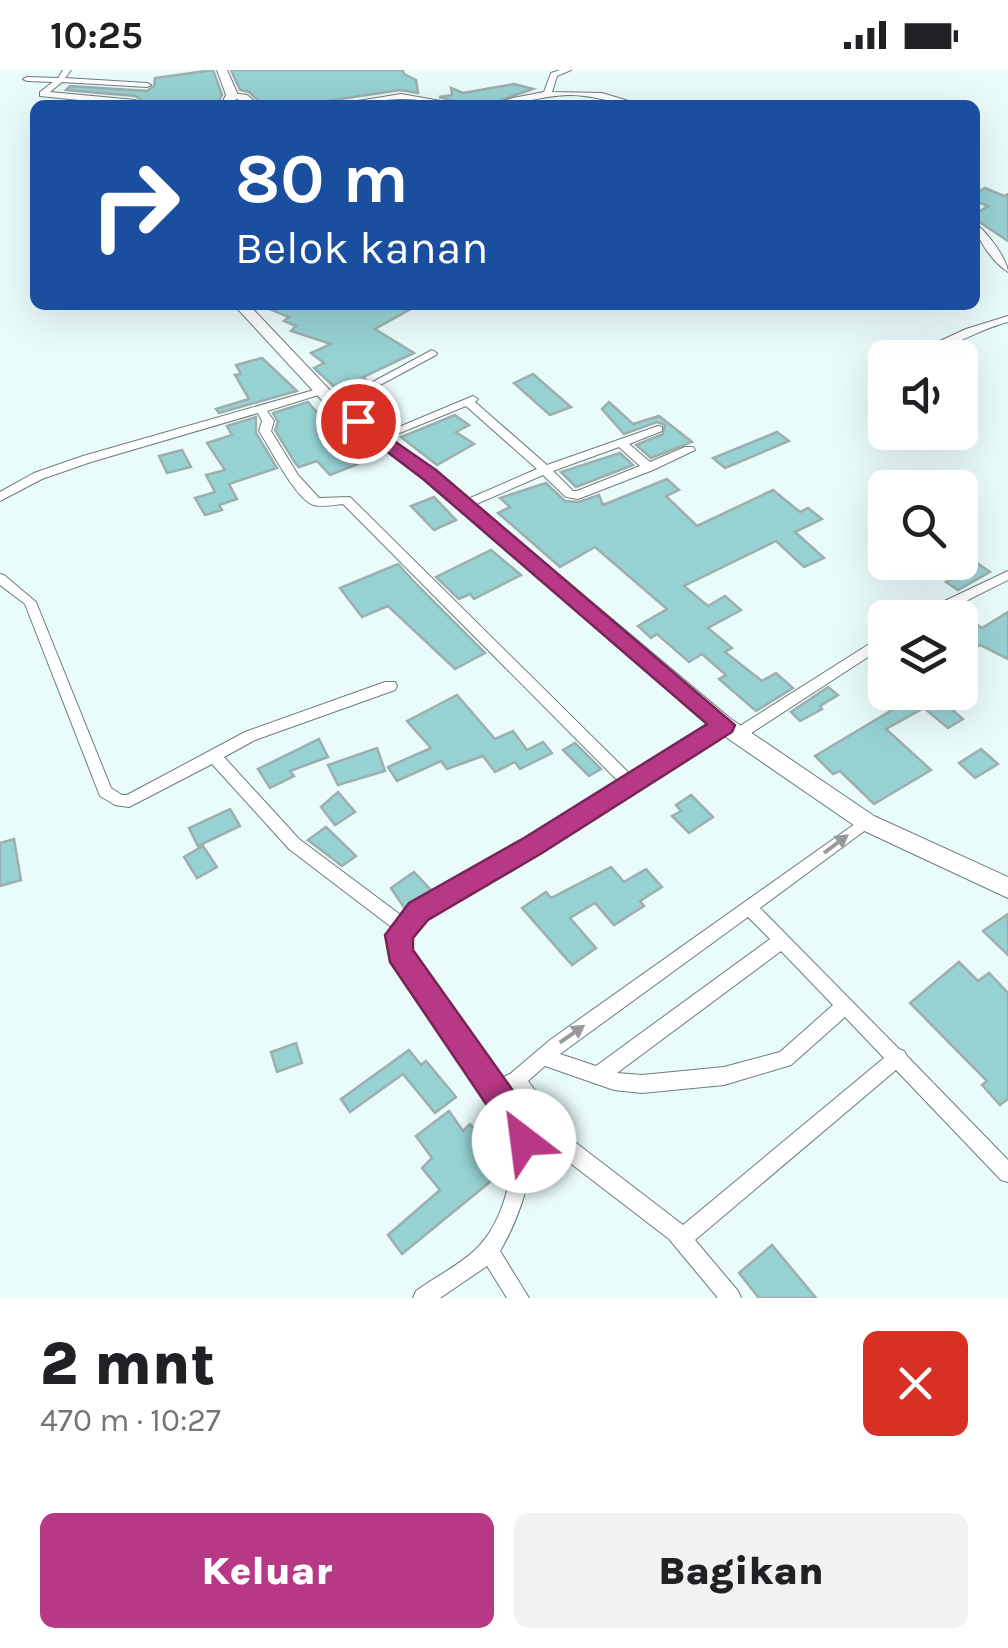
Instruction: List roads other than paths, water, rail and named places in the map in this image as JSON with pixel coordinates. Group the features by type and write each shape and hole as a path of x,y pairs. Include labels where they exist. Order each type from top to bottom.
{"main road":[{"path":"222,70 230,100"},
{"path":"247,310 328,398 465,506 731,730 866,822 1008,888"}],"street":[{"path":"65,100 44,95 66,70"},
{"path":"99,82 107,70"},
{"path":"548,92 554,75 567,70"},
{"path":"26,80 148,86"},
{"path":"515,100 548,92 593,94 618,100"},
{"path":"588,100 593,94"},
{"path":"372,100 400,96 427,100"},
{"path":"980,231 1008,269"},
{"path":"946,340 1008,319"},
{"path":"0,497 38,476 87,459 261,408 328,398 432,352"},
{"path":"382,438 471,400 574,496 688,450"},
{"path":"261,408 268,420 265,431 289,467 290,476 302,489 316,502 346,500 630,784"},
{"path":"465,506 546,470 658,429"},
{"path":"621,442 649,466"},
{"path":"956,600 1008,574"},
{"path":"0,578 30,602 105,792 120,802 250,736 390,686"},
{"path":"423,1298 488,1250 507,1212 523,1162 524,1141 520,1127 400,954 396,944 404,926 419,911 630,784 868,649"},
{"path":"214,756 294,844 404,926"},
{"path":"494,1090 516,1080 866,822"},
{"path":"750,908 1008,1173"},
{"path":"599,1075 782,940"},
{"path":"544,1057 642,1084 724,1076 784,1060 846,1005"},
{"path":"681,1239 898,1057"},
{"path":"516,1080 564,1146 681,1239 731,1298"},
{"path":"488,1250 519,1298"}]}
